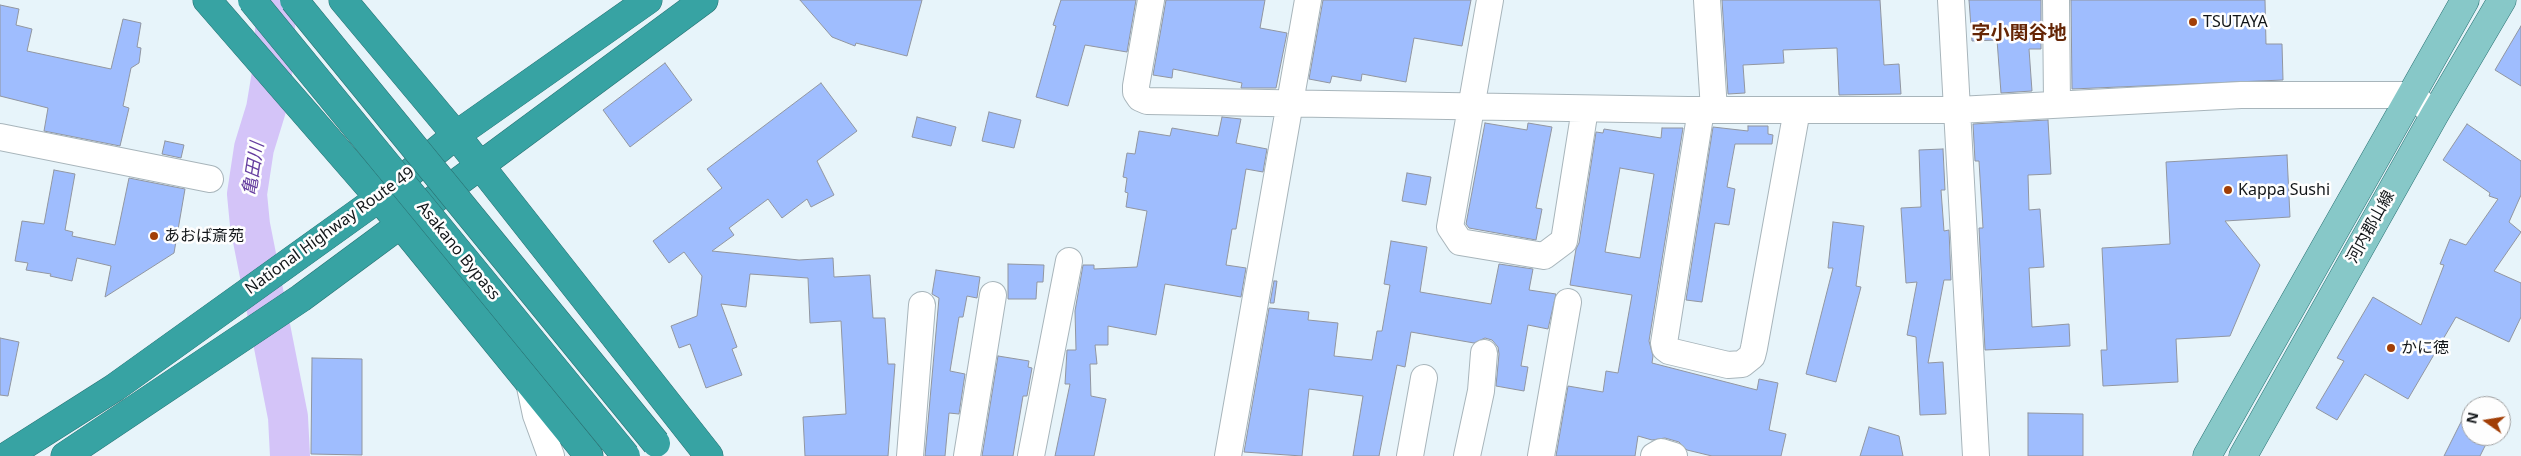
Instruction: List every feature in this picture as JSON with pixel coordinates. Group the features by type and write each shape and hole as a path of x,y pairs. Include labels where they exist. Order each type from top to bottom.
{"highway":[{"path":"207,0 379,198 589,456"},
{"name":"Asakano Bypass","path":"252,0 626,456"},
{"name":"Asakano Bypass","path":"294,0 661,450"},
{"path":"343,0 456,135 479,167 709,456"},
{"name":"National Highway Route 49","path":"7,456 114,388 379,198 456,135 648,0"},
{"path":"65,456 248,335 402,226 704,0"}],"main road":[{"name":"河内郡山線","path":"2207,456 2466,0"},
{"name":"河内郡山線","path":"2243,456 2434,114 2502,0"}],"street":[{"path":"1151,0 1136,86 1136,92 1140,98 1147,101 1585,109 1958,110 2241,95 2411,95 2434,114"},
{"path":"1228,456 1288,105 1308,0"},
{"path":"1490,0 1450,228 1460,242 1544,256 1564,241 1585,109"},
{"path":"1707,0 1707,110 1664,343 1665,348 1669,351 1728,365 1742,364 1752,356 1797,110"},
{"path":"1951,0 1976,456"},
{"path":"2056,0 2057,104"},
{"path":"0,137 210,179"},
{"path":"1031,456 1069,261"},
{"path":"967,456 993,296"},
{"path":"1541,456 1568,302"},
{"path":"910,456 922,305"},
{"path":"1467,456 1481,391 1484,353"},
{"path":"1410,456 1424,378"},
{"path":"529,382 536,415 552,456"},
{"path":"1654,456 1661,452 1674,456"}],"building":[{"path":"800,0 922,0 907,56 856,43 855,46 832,37"},
{"path":"1061,0 1136,0 1127,52 1085,45 1068,106 1036,97 1056,26 1053,25"},
{"path":"1166,0 1265,0 1260,28 1287,33 1276,88 1241,88 1242,83 1173,69 1172,78 1153,75"},
{"path":"1323,0 1471,0 1462,46 1414,38 1406,82 1362,74 1361,81 1332,76 1330,83 1309,79"},
{"path":"1722,0 1880,0 1884,65 1899,64 1901,94 1839,95 1837,48 1783,50 1784,63 1743,65 1745,93 1728,94"},
{"path":"1969,0 2041,0 2041,49 2029,49 2032,91 2001,93 1997,40 1972,41"},
{"name":"TSUTAYA","path":"2071,0 2265,0 2266,44 2282,44 2283,80 2072,89"},
{"path":"0,5 19,9 16,25 32,29 27,51 111,69 123,19 141,23 137,47 141,48 139,63 131,68 123,106 129,108 120,146 44,131 48,108 0,96"},
{"path":"2521,26 2521,86 2495,70"},
{"path":"665,63 692,100 630,147 603,110"},
{"path":"821,83 857,131 817,161 834,195 811,207 807,199 782,218 768,199 729,228 734,235 712,251 799,260 833,258 834,277 870,275 873,318 885,318 888,364 895,364 888,456 805,456 803,417 846,414 841,321 810,323 808,278 750,274 746,307 721,304 737,347 732,349 742,375 706,388 690,344 679,348 671,326 697,316 702,276 684,252 669,263 653,241 722,188 707,169"},
{"path":"989,112 1021,120 1014,148 982,141"},
{"path":"917,117 956,127 951,146 912,137"},
{"path":"1222,117 1241,119 1236,143 1267,149 1263,172 1246,169 1236,229 1232,229 1226,265 1246,268 1241,297 1165,284 1156,335 1108,326 1108,345 1095,345 1097,364 1090,364 1091,396 1106,399 1094,456 1055,456 1070,384 1065,384 1067,350 1076,350 1075,311 1083,265 1094,265 1094,269 1137,267 1147,211 1126,207 1128,193 1125,192 1127,178 1123,177 1127,153 1135,154 1139,131 1170,136 1172,128 1218,136"},
{"path":"2048,120 2051,174 2028,175 2029,210 2040,209 2044,267 2029,268 2032,327 2069,324 2070,346 1985,350 1979,228 1983,228 1979,161 1975,161 1973,124"},
{"path":"1485,123 1527,130 1528,123 1552,127 1536,208 1542,209 1536,240 1469,228 1466,224"},
{"path":"2467,124 2521,161 2521,195 2509,222 2521,232 2494,271 2521,283 2521,317 2509,342 2456,317 2408,399 2365,374 2337,420 2316,408 2344,361 2337,358 2373,297 2421,325 2444,265 2440,264 2450,239 2466,245 2498,199 2489,196 2490,193 2443,160"},
{"path":"1748,126 1768,126 1768,134 1773,135 1772,144 1735,144 1727,187 1735,189 1729,225 1715,223 1702,302 1686,300 1713,127 1748,131"},
{"path":"1662,128 1683,128 1649,341 1653,356 1652,363 1757,390 1759,379 1778,383 1769,430 1786,434 1781,456 1712,456 1687,450 1679,442 1665,438 1652,440 1638,436 1635,456 1556,456 1568,386 1603,392 1606,371 1618,373 1632,295 1570,285 1576,249 1579,243 1596,132 1603,133 1604,129 1661,138","holes":["1620,168 1654,174 1640,258 1605,252"]},
{"path":"165,141 184,145 181,158 162,154"},
{"path":"1943,149 1945,190 1941,190 1944,231 1949,230 1951,280 1944,280 1928,363 1943,362 1946,414 1920,415 1916,337 1907,335 1917,282 1906,283 1901,208 1921,207 1919,150"},
{"path":"2287,155 2290,217 2225,221 2260,265 2230,336 2176,339 2178,382 2103,386 2101,350 2107,350 2102,248 2170,244 2166,162"},
{"path":"54,170 75,174 65,230 73,232 72,236 115,245 129,178 185,189 174,253 105,297 111,266 77,258 72,281 50,276 51,274 26,270 28,263 15,261 22,221 44,224"},
{"path":"1407,173 1431,177 1426,205 1402,201"},
{"path":"1833,222 1864,226 1856,286 1861,287 1836,382 1806,374 1833,268 1828,268"},
{"path":"1391,241 1427,247 1420,292 1491,304 1499,264 1533,269 1529,290 1556,294 1548,329 1528,325 1521,366 1528,367 1524,391 1496,386 1499,354 1498,347 1492,340 1485,338 1474,343 1411,332 1405,367 1397,365 1379,456 1353,456 1363,396 1309,389 1302,456 1244,452 1269,308 1309,312 1308,320 1338,323 1334,356 1372,360 1377,331 1382,331 1390,285 1384,284"},
{"path":"1008,264 1044,265 1043,282 1037,282 1036,299 1008,299"},
{"path":"936,270 980,277 977,298 967,296 963,317 959,317 950,371 965,374 959,414 949,413 945,456 925,456 939,298 932,294"},
{"path":"1274,281 1277,281 1274,303 1270,303"},
{"path":"0,338 19,342 8,396 0,395"},
{"path":"998,356 1029,361 1028,367 1032,368 1027,396 1023,396 1013,456 982,456"},
{"path":"312,358 362,359 362,455 311,454"},
{"path":"2028,413 2083,414 2083,456 2028,456"},
{"path":"2461,422 2461,446 2485,446 2480,456 2444,456"},
{"path":"1869,427 1899,436 1903,456 1860,456"}],"waterway":[{"name":"亀田川","path":"276,0 274,61 266,109 254,148 247,194 250,225 288,417 290,456"}],"place":[{"name":"TSUTAYA","path":"2193,22"},
{"name":"Kappa Sushi","path":"2228,190"},
{"name":"あおば斎苑","path":"154,236"},
{"name":"かに徳","path":"2391,348"}],"district":[{"name":"字小関谷地","path":"2019,34"}]}
